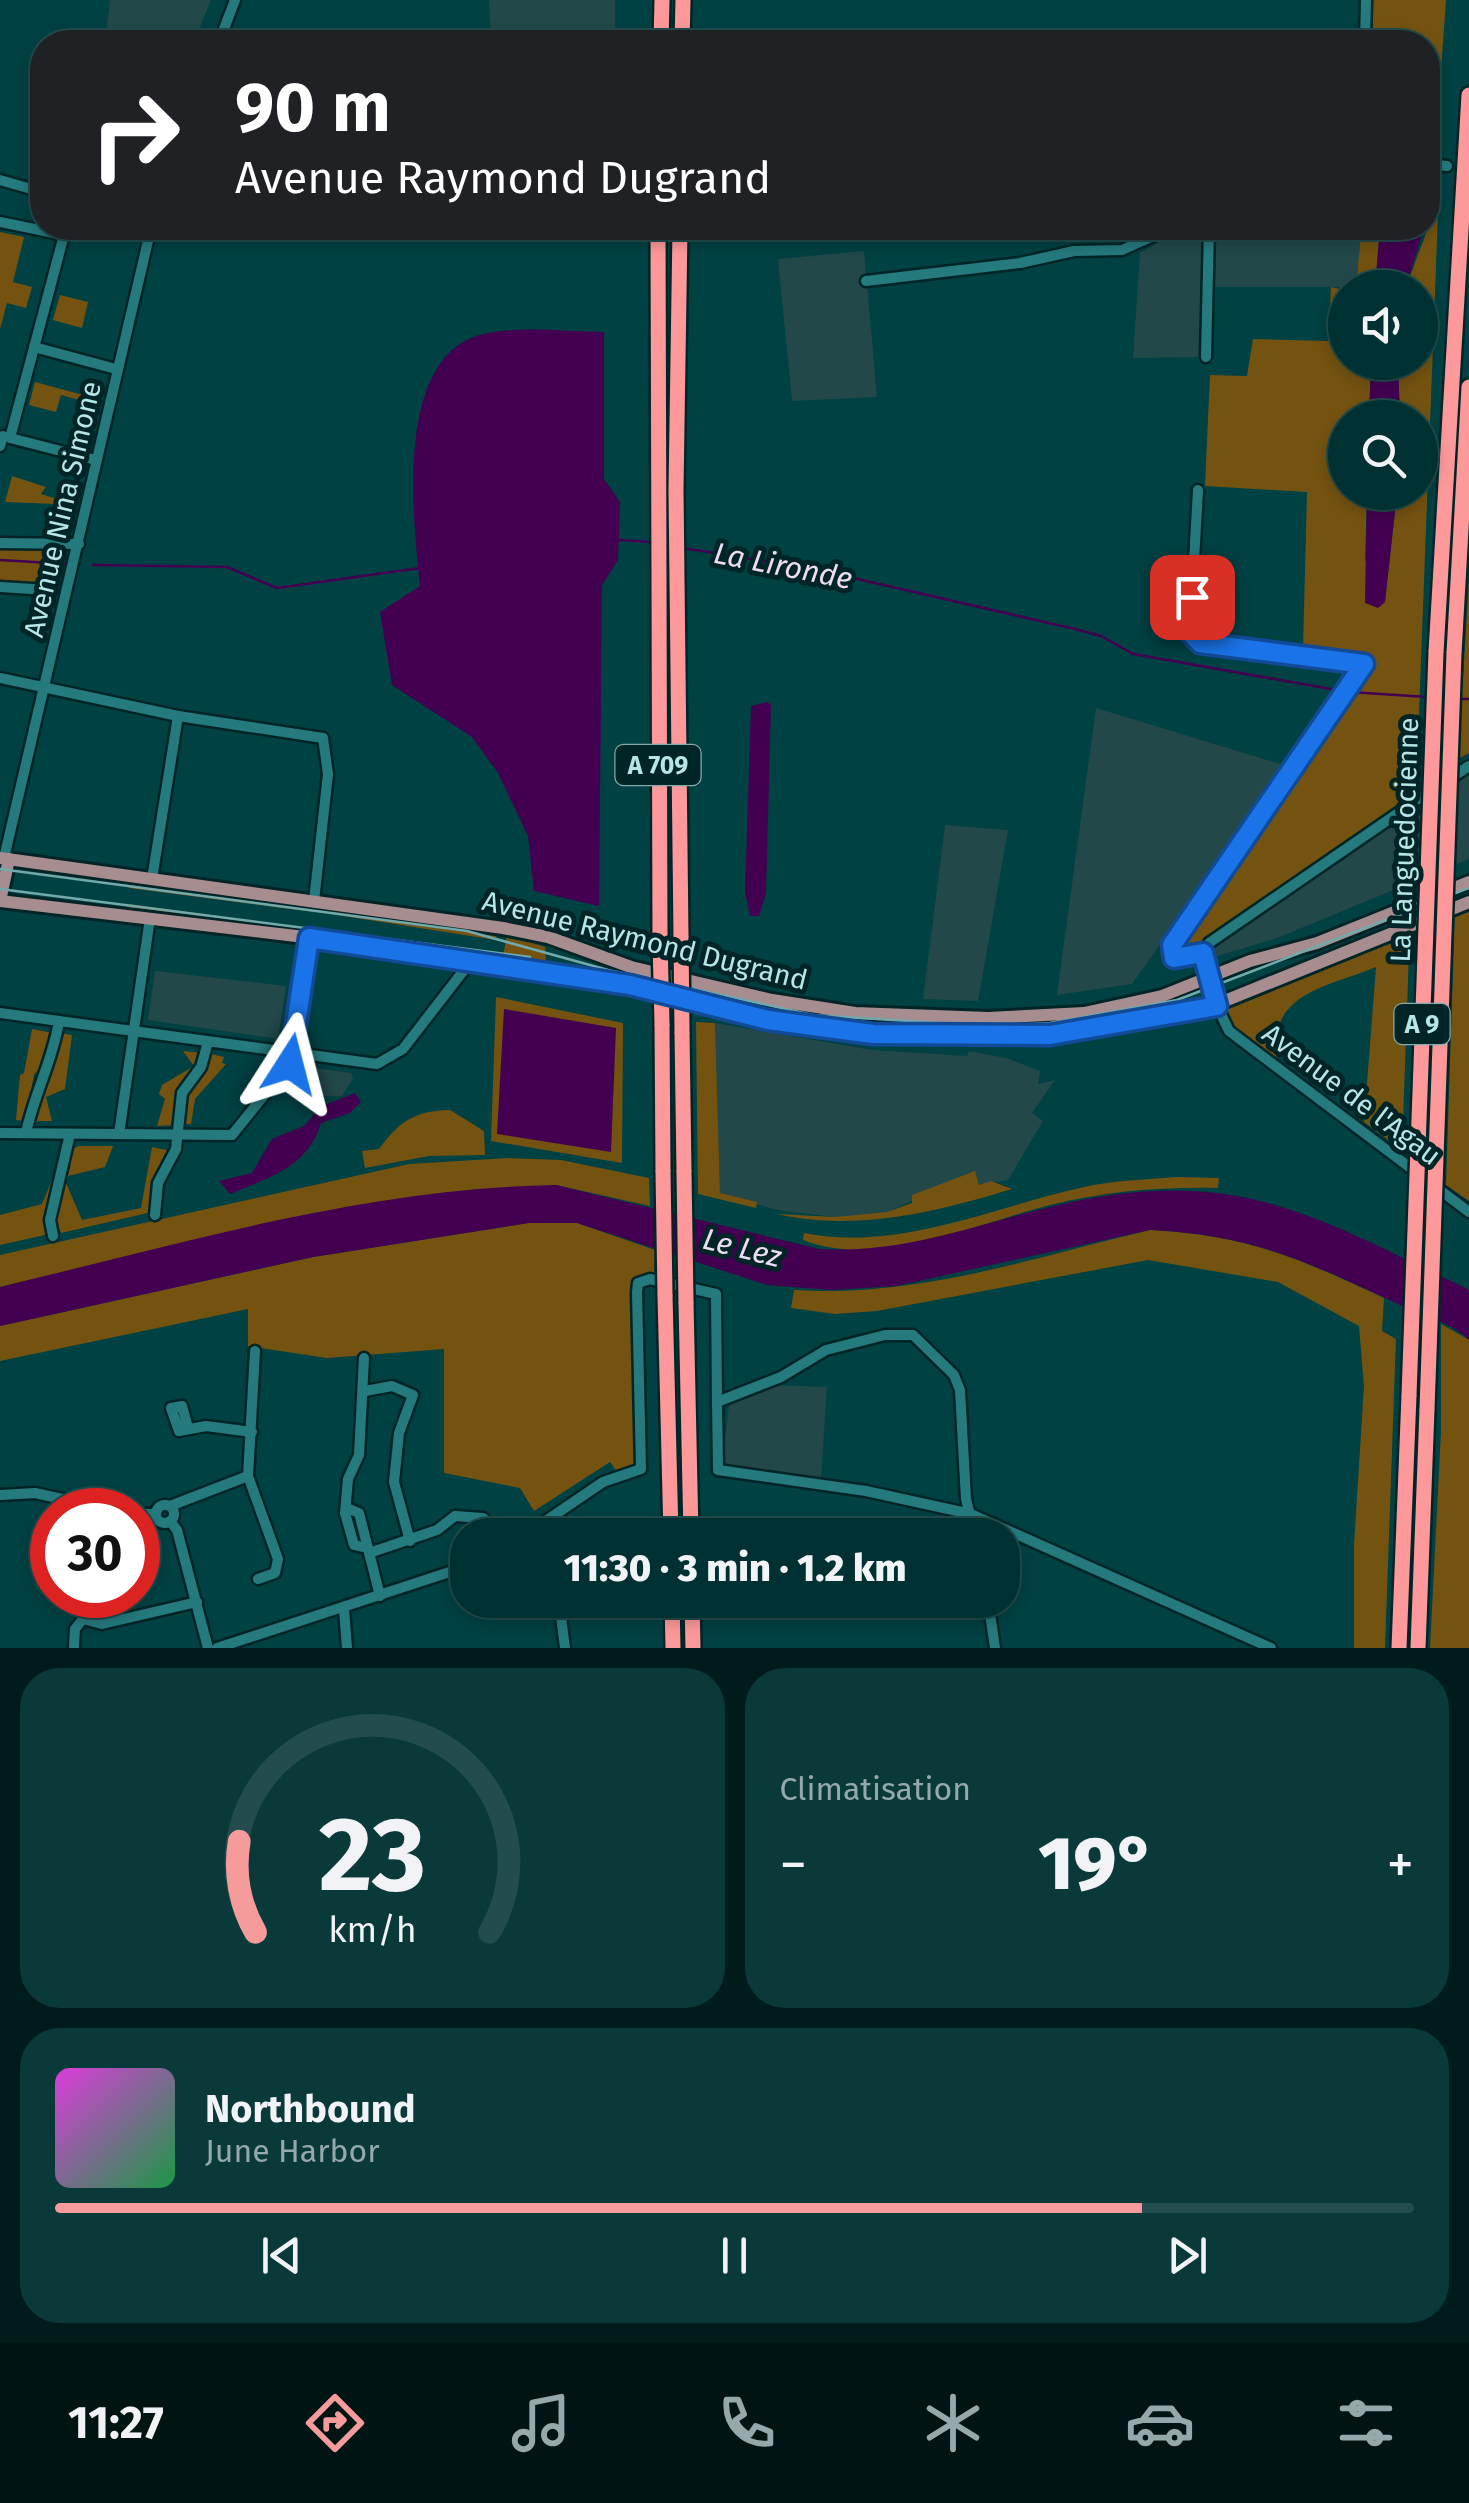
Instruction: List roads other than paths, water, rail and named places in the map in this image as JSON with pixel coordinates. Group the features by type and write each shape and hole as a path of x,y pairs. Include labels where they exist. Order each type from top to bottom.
{"highway":[{"path":"661,30 662,0"},
{"path":"682,30 683,0"},
{"name":"La Languedocienne","path":"1399,1648 1436,652 1469,94"},
{"name":"A 709","path":"658,240 660,940 671,1518"},
{"name":"A 709","path":"680,240 676,490 691,1518"},
{"name":"La Languedocienne","path":"1418,1648 1454,653 1469,387"},
{"path":"672,1618 673,1648"},
{"path":"693,1618 694,1648"}],"main road":[{"name":"Avenue Raymond Dugrand","path":"4,858 548,937 631,967 814,1008 974,1019 1117,1007 1162,996 1208,977 1317,943 1469,882"},
{"path":"0,901 4,858"},
{"name":"Avenue Raymond Dugrand","path":"0,901 309,938 630,985 768,1020 852,1032 1021,1036 1093,1030 1217,1006 1317,960 1469,902"},
{"path":"1208,977 1217,1006"}],"street":[{"path":"224,30 235,0"},
{"path":"1365,30 1366,0"},
{"path":"1440,165 1447,166"},
{"path":"0,180 30,189"},
{"path":"0,222 30,228"},
{"path":"63,240 10,438 96,460"},
{"name":"Avenue Nina Simone","path":"4,858 148,240"},
{"path":"866,281 1020,264 1074,251 1122,250 1144,240"},
{"path":"1206,357 1210,240"},
{"path":"34,347 116,369"},
{"path":"1198,490 1190,632 1200,643 1364,664 1212,883 1170,952 1183,959 1203,953"},
{"path":"0,543 79,546"},
{"path":"0,587 49,590"},
{"path":"0,678 178,716 317,734 327,749 328,774 314,901"},
{"path":"152,880 178,716"},
{"path":"1208,977 1203,953 1209,942 1469,766"},
{"path":"119,1134 150,918"},
{"path":"0,1133 232,1135 290,1064 309,938"},
{"path":"0,1013 293,1054 386,1063 403,1048 471,962"},
{"name":"Avenue de l'Agau","path":"1217,1006 1229,1031 1469,1212"},
{"path":"26,1133 41,1076 55,1048 59,1021"},
{"path":"154,1214 158,1183 178,1136 182,1093 200,1067 208,1042"},
{"path":"53,1236 50,1220 70,1134"},
{"path":"550,1518 603,1482 641,1469 638,1282 650,1279 716,1294 718,1470 866,1491 970,1514 1271,1648"},
{"path":"717,1402 781,1377 842,1344 913,1336 958,1383 971,1518"},
{"path":"254,1351 248,1476 278,1559 274,1573 258,1579"},
{"path":"364,1358 359,1455 348,1479 347,1508 359,1514 359,1550 380,1596"},
{"path":"365,1391 392,1386 412,1396 399,1432 394,1482 410,1541"},
{"path":"188,1428 206,1426 252,1432"},
{"path":"160,1506 170,1506 248,1476"},
{"path":"0,1495 30,1494"},
{"path":"160,1520 170,1521 174,1514 170,1506"},
{"path":"451,1518 483,1518"},
{"path":"359,1550 410,1541 450,1519"},
{"path":"170,1521 208,1648"},
{"path":"217,1648 450,1572"},
{"path":"160,1611 197,1602"},
{"path":"344,1609 347,1648"},
{"path":"74,1646 75,1629 85,1618"},
{"path":"91,1618 102,1624 128,1618"},
{"path":"561,1618 565,1648"},
{"path":"990,1618 994,1648"}],"water":[{"path":"1379,240 1420,240 1411,270 1376,270"},
{"path":"604,332 604,479 620,502 618,560 602,585 599,906 534,891 528,836 498,773 472,737 392,685 380,612 420,586 413,480 423,402 436,370 458,346 488,333"},
{"path":"1370,380 1399,380 1399,400 1370,400"},
{"path":"1367,510 1395,510 1385,602 1378,608 1365,603"},
{"path":"767,702 771,705 766,893 759,916 750,916 745,892 751,706"},
{"path":"504,1009 616,1028 611,1152 497,1134"},
{"path":"355,1093 361,1102 350,1113 321,1123 306,1151 285,1169 230,1194 219,1181 252,1173 272,1139 304,1126 322,1106"},
{"name":"Le Lez","path":"556,1185 819,1249 907,1243 1114,1195 1170,1191 1221,1194 1315,1218 1469,1290 1469,1340 1445,1324 1280,1253 1187,1233 1150,1230 896,1286 832,1290 767,1285 577,1223 529,1223 313,1257 0,1326 0,1287 345,1207 485,1188"}],"waterway":[{"name":"La Lironde","path":"619,540 651,542"},
{"name":"La Lironde","path":"683,548 814,569 1075,629 1101,636 1133,654 1342,691"},
{"name":"La Lironde","path":"0,560 68,564"},
{"name":"La Lironde","path":"93,565 227,567 277,588 420,568"},
{"name":"La Lironde","path":"1350,692 1427,697"},
{"name":"La Lironde","path":"1460,699 1469,699"}],"tram line":[{"path":"0,869 467,931 608,970 813,1015 989,1026 1050,1023 1177,1000 1469,888"},
{"path":"0,889 530,957"}]}
